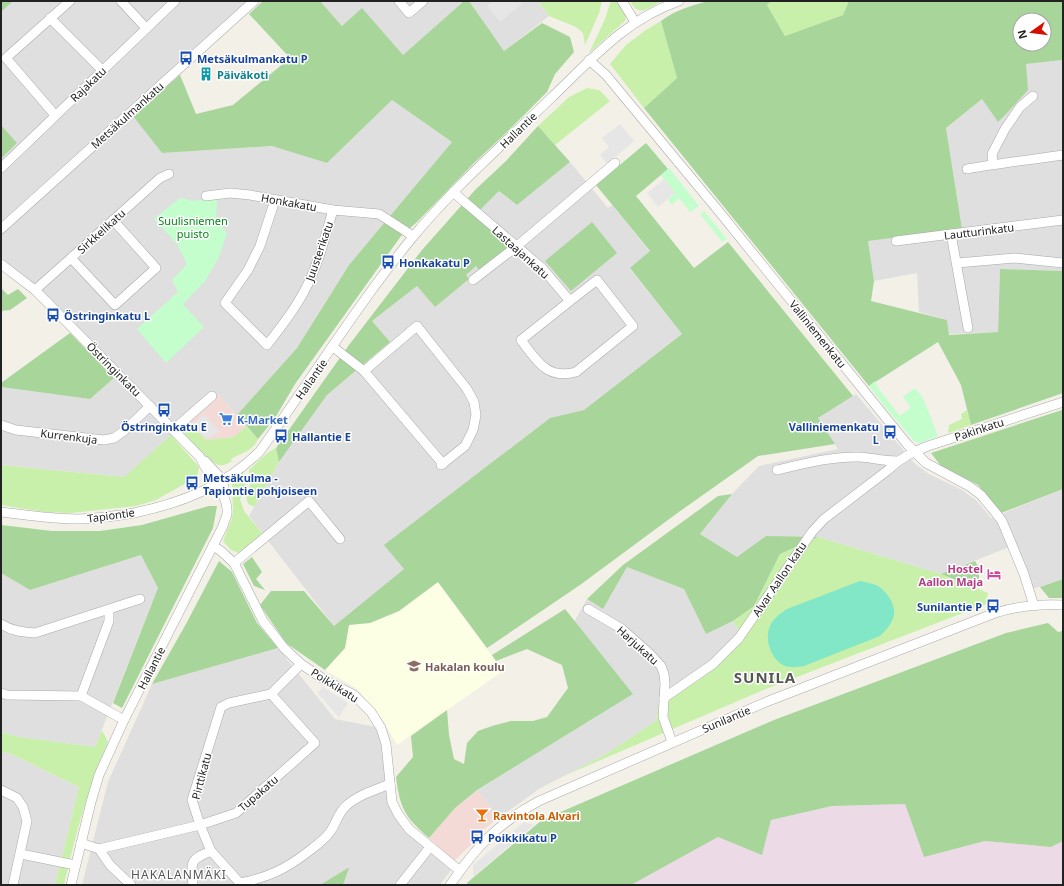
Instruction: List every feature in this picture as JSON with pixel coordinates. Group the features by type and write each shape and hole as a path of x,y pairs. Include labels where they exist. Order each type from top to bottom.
{"street":[{"path":"55,116 6,58 70,1"},
{"path":"121,1 146,28"},
{"name":"Rajakatu","path":"1,168 175,1"},
{"name":"Metsäkulmankatu","path":"1,229 254,1"},
{"path":"399,1 409,13 423,1"},
{"path":"622,1 635,22"},
{"name":"Hallantie","path":"71,885 99,775 124,720 223,526 227,514 227,496 217,480 252,454 271,437 359,309 413,236 453,192 589,60 618,35 635,22 656,10 679,1"},
{"path":"50,18 102,70"},
{"name":"Valliniemenkatu","path":"589,60 606,76 717,209 914,452 926,464 969,486 981,495 995,512 1002,521 1024,574 1034,606"},
{"path":"993,164 992,154 1005,129 1020,107 1033,96"},
{"path":"967,169 1063,155"},
{"path":"473,280 517,246 615,163"},
{"name":"Sirkkelikatu","path":"34,290 160,178 169,174"},
{"name":"Lastaajankatu","path":"453,192 542,268 570,301"},
{"name":"Honkakatu","path":"206,196 230,193 250,195 333,210 379,214 413,236"},
{"name":"Juusterikatu","path":"275,200 260,246 251,264 224,303 267,344 299,302 310,280 319,257 333,210"},
{"path":"71,258 115,305 121,300 156,268 113,220"},
{"name":"Lautturinkatu","path":"896,241 1063,220"},
{"path":"951,234 968,328"},
{"path":"957,263 1015,258 1063,263"},
{"name":"Östringinkatu","path":"1,264 34,290 200,457 217,480"},
{"path":"596,280 633,326 576,372 565,375 551,372 539,364 520,340 570,301 596,280"},
{"path":"333,347 364,371 442,464 465,446 474,430 476,415 474,402 467,389 417,326 364,371"},
{"path":"173,430 212,396"},
{"name":"Pakinkatu","path":"897,461 914,452 1063,402"},
{"name":"Kurrenkuja","path":"1,425 16,430 104,440 114,438 124,431 150,406"},
{"path":"777,470 837,458 859,457 897,461"},
{"name":"Alvar Aallon katu","path":"664,698 713,664 738,638 812,532 824,519 888,470 897,461"},
{"name":"Tapiontie","path":"1,512 54,519 78,520 101,518 151,509 217,480"},
{"path":"234,564 309,501 340,539"},
{"name":"Poikkikatu","path":"213,546 222,551 234,564 263,621 284,648 301,664 325,680 354,695 370,712 380,728 386,744 392,802 398,814 409,829 430,848 460,871"},
{"path":"1,624 16,631 35,633 140,600"},
{"name":"Sunilantie","path":"450,885 483,842 496,829 525,808 560,791 773,699 1005,610 1034,606 1063,605"},
{"name":"Harjukatu","path":"588,609 622,629 661,666 665,684 663,717 672,742"},
{"path":"81,696 109,621 109,610"},
{"path":"271,694 301,664"},
{"path":"1,694 81,696 124,720"},
{"name":"Tupakatu","path":"81,844 100,849 200,825 236,813 315,743 271,694"},
{"name":"Pirttikatu","path":"240,884 211,851 200,825 192,800 221,707 229,703 271,694"},
{"path":"240,884 260,879 281,870 298,859 324,840 331,832 339,814 344,807 352,801 390,784"},
{"path":"1,790 17,798 23,807 27,821 13,885"},
{"path":"400,885 430,848"},
{"path":"100,849 110,865 131,885"},
{"path":"193,885 191,868 193,860 198,856 211,851"},
{"path":"21,854 75,865"}],"shaded area":[{"path":"13,1 250,1 129,110 162,153 274,146 327,163 392,100 452,142 349,265 297,348 237,415 218,394 124,477 1,465 1,387 90,399 121,372 34,283 1,257 1,159 17,143 1,125 1,12"},
{"path":"320,1 464,1 403,55 362,9 342,26"},
{"path":"469,1 541,1 539,3 549,16 504,51"},
{"path":"493,1 522,1 523,3 500,22 487,6"},
{"path":"1063,60 1063,271 1000,269 998,332 949,334 947,320 919,312 917,273 874,281 868,241 962,229 946,128 982,99 998,122 1026,64"},
{"path":"620,124 634,141 607,164 600,155 609,147 602,138"},
{"path":"570,162 608,208 612,205 650,252 630,269 682,334 584,410 550,418 385,545 404,569 334,626 249,516 279,462 327,395 390,343 372,321 417,286 435,306 469,279 466,275 476,266 480,271 476,214 499,191 517,205"},
{"path":"664,179 675,193 658,207 647,193"},
{"path":"218,394 246,426 234,437 206,440 188,421"},
{"path":"856,394 915,464 929,474 962,490 977,501 991,518 1063,489 1063,579 1030,590 1012,546 941,574 818,537 766,537 737,557 700,534 732,494 759,466 838,449 818,418"},
{"path":"204,414 220,432 206,439 193,424"},
{"path":"141,555 158,588 95,747 19,737 1,732 1,573 30,590"},
{"path":"627,567 684,589 706,634 733,621 745,640 660,694 656,721 606,754 539,789 499,818 477,790 633,694 574,622 587,599 603,609"},
{"name":"Hakalan koulu","path":"438,582 503,671 397,745 384,722 356,688 325,670 345,648 349,625 370,623 399,611"},
{"path":"278,648 335,719 376,727 385,751 385,782 407,832 451,870 440,885 343,885 348,869 320,885 82,885 108,782 152,684"},
{"path":"323,687 348,703 339,717 317,693"},
{"path":"1,752 9,753 79,787 55,885 1,885"},
{"path":"477,790 499,818 480,832 474,842 454,861 429,838 455,808"},
{"path":"905,804 924,857 985,841 1051,847 1063,841 1063,885 631,885 718,837 762,854 771,820 832,806"},
{"path":"524,822 534,825 473,877 473,865"}],"green space":[{"path":"1,1 13,1 1,12"},
{"path":"263,1 320,1 342,26 362,8 403,55 464,1 469,1 504,51 542,23 570,37 574,52 555,74 547,92 474,163 417,222 401,236 295,384 275,418 258,439 237,415 297,348 349,265 452,142 392,100 327,163 272,146 162,153 133,116 180,75 196,114 233,105 290,58 249,14"},
{"path":"602,1 599,13 585,45 583,33 576,27 549,16 539,2"},
{"path":"615,1 618,2 624,11 625,21 589,53 605,19 610,3"},
{"path":"630,1 662,1 649,8 641,10 633,6"},
{"path":"709,1 771,1 767,5 785,36 843,15 849,1 1063,1 1063,60 1026,64 1028,90 998,122 982,99 946,128 962,229 868,241 874,281 871,301 947,320 949,335 998,332 1000,269 1063,271 1063,393 971,425 961,385 938,342 869,386 644,108 677,78 661,21 666,17 690,6"},
{"path":"771,1 849,1 843,15 785,36 767,5"},
{"path":"661,21 677,78 644,108 610,64 626,45"},
{"path":"587,88 599,90 610,101 555,145 538,126 569,97"},
{"path":"1,125 17,143 1,159"},
{"path":"538,126 570,162 517,205 499,191 476,214 512,246 480,271 476,266 466,275 469,279 435,307 417,286 372,321 390,342 327,395 279,462 276,448 349,345 422,250 476,189 506,161"},
{"path":"646,143 668,169 636,196 694,268 728,242 853,396 818,418 835,444 758,456 580,585 487,648 438,582 399,611 370,623 349,625 345,648 325,670 286,643 260,605 271,591 304,591 334,626 404,569 384,545 550,418 584,410 682,334 630,268 650,251 596,185"},
{"path":"669,168 699,206 690,212 679,198 672,205 668,200 675,193 661,175"},
{"name":"Suulisniemen puisto","path":"180,198 193,201 217,199 216,220 227,233 219,257 206,280 183,304 204,327 166,363 137,329 178,292 172,280 187,264 177,244 154,219"},
{"path":"704,211 727,239 722,242 700,214"},
{"path":"592,222 617,253 571,291 545,261"},
{"path":"1,288 8,295 18,289 27,298 10,310 1,311"},
{"path":"70,333 114,378 90,399 1,387 1,383"},
{"path":"875,381 879,389 900,416 911,407 903,397 915,388 923,398 938,436 920,443 915,442 869,386"},
{"path":"967,410 971,425 948,433 949,425 962,419 961,414"},
{"path":"1062,410 1063,489 1001,513 978,485 941,466 931,453"},
{"path":"190,424 206,440 234,437 246,426 258,439 253,447 231,459 232,461 220,465 211,461 182,431"},
{"path":"171,435 199,467 197,477 156,500 136,506 71,513 44,512 1,505 1,465 124,477"},
{"path":"276,448 279,462 254,507 248,504 246,497 250,484 249,470 265,455"},
{"path":"243,472 245,486 240,499 244,511 262,533 239,553 231,550 223,541 232,518 232,483"},
{"path":"732,494 700,534 737,557 766,536 818,537 780,554 754,606 733,621 706,634 684,589 627,567 603,609 587,599 623,565 718,496"},
{"path":"209,506 217,506 213,528 122,708 113,703 158,588 141,555 30,590 1,573 1,525 52,531 100,531 142,525"},
{"path":"818,537 941,574 988,593 986,604 761,691 566,775 606,754 656,721 660,695 745,640 733,621 754,606 780,554"},
{"path":"252,557 262,572 256,579 265,590 254,586 243,564"},
{"path":"219,561 232,572 257,623 278,648 152,684 186,624"},
{"path":"975,561 979,568 979,585 971,586 941,574"},
{"path":"1063,579 1063,598 1049,598 1040,587"},
{"path":"860,581 880,587 892,602 894,615 892,621 880,636 804,666 787,667 776,659 772,654 768,642 768,636 771,624 776,617 787,609"},
{"path":"565,609 633,694 477,790 455,808 429,838 409,818 399,797 396,777 413,757 411,736 447,710 449,735 454,759 464,764 467,743 478,731 511,721 533,721 547,717 568,688 562,665 527,649 496,661 492,655"},
{"path":"1048,623 1058,632 1063,631 1063,841 1051,847 985,841 924,857 905,804 832,806 771,820 762,855 718,837 631,885 466,885 542,820 774,720 1006,633"},
{"path":"102,730 108,742 94,777 83,812 64,885 55,885 79,787 9,753 1,752 1,732 19,737 95,747"},
{"path":"348,868 343,885 320,885"}],"place":[{"name":"Metsäkulmankatu P","path":"186,58"},
{"name":"Päiväkoti","path":"206,74"},
{"name":"Honkakatu P","path":"388,262"},
{"name":"Östringinkatu L","path":"53,315"},
{"name":"Östringinkatu E","path":"164,410"},
{"name":"K-Market","path":"226,419"},
{"name":"Valliniemenkatu L","path":"890,432"},
{"name":"Hallantie E","path":"281,436"},
{"name":"Metsäkulma - Tapiontie pohjoiseen","path":"192,483"},
{"name":"Hostel Aallon Maja","path":"994,574"},
{"name":"Sunilantie P","path":"993,606"},
{"name":"Hakalan koulu","path":"414,666"},
{"name":"Ravintola Alvari","path":"482,815"},
{"name":"Poikkikatu P","path":"477,837"}],"district":[{"name":"SUNILA","path":"765,677"},
{"name":"HAKALANMÄKI","path":"179,874"}]}
